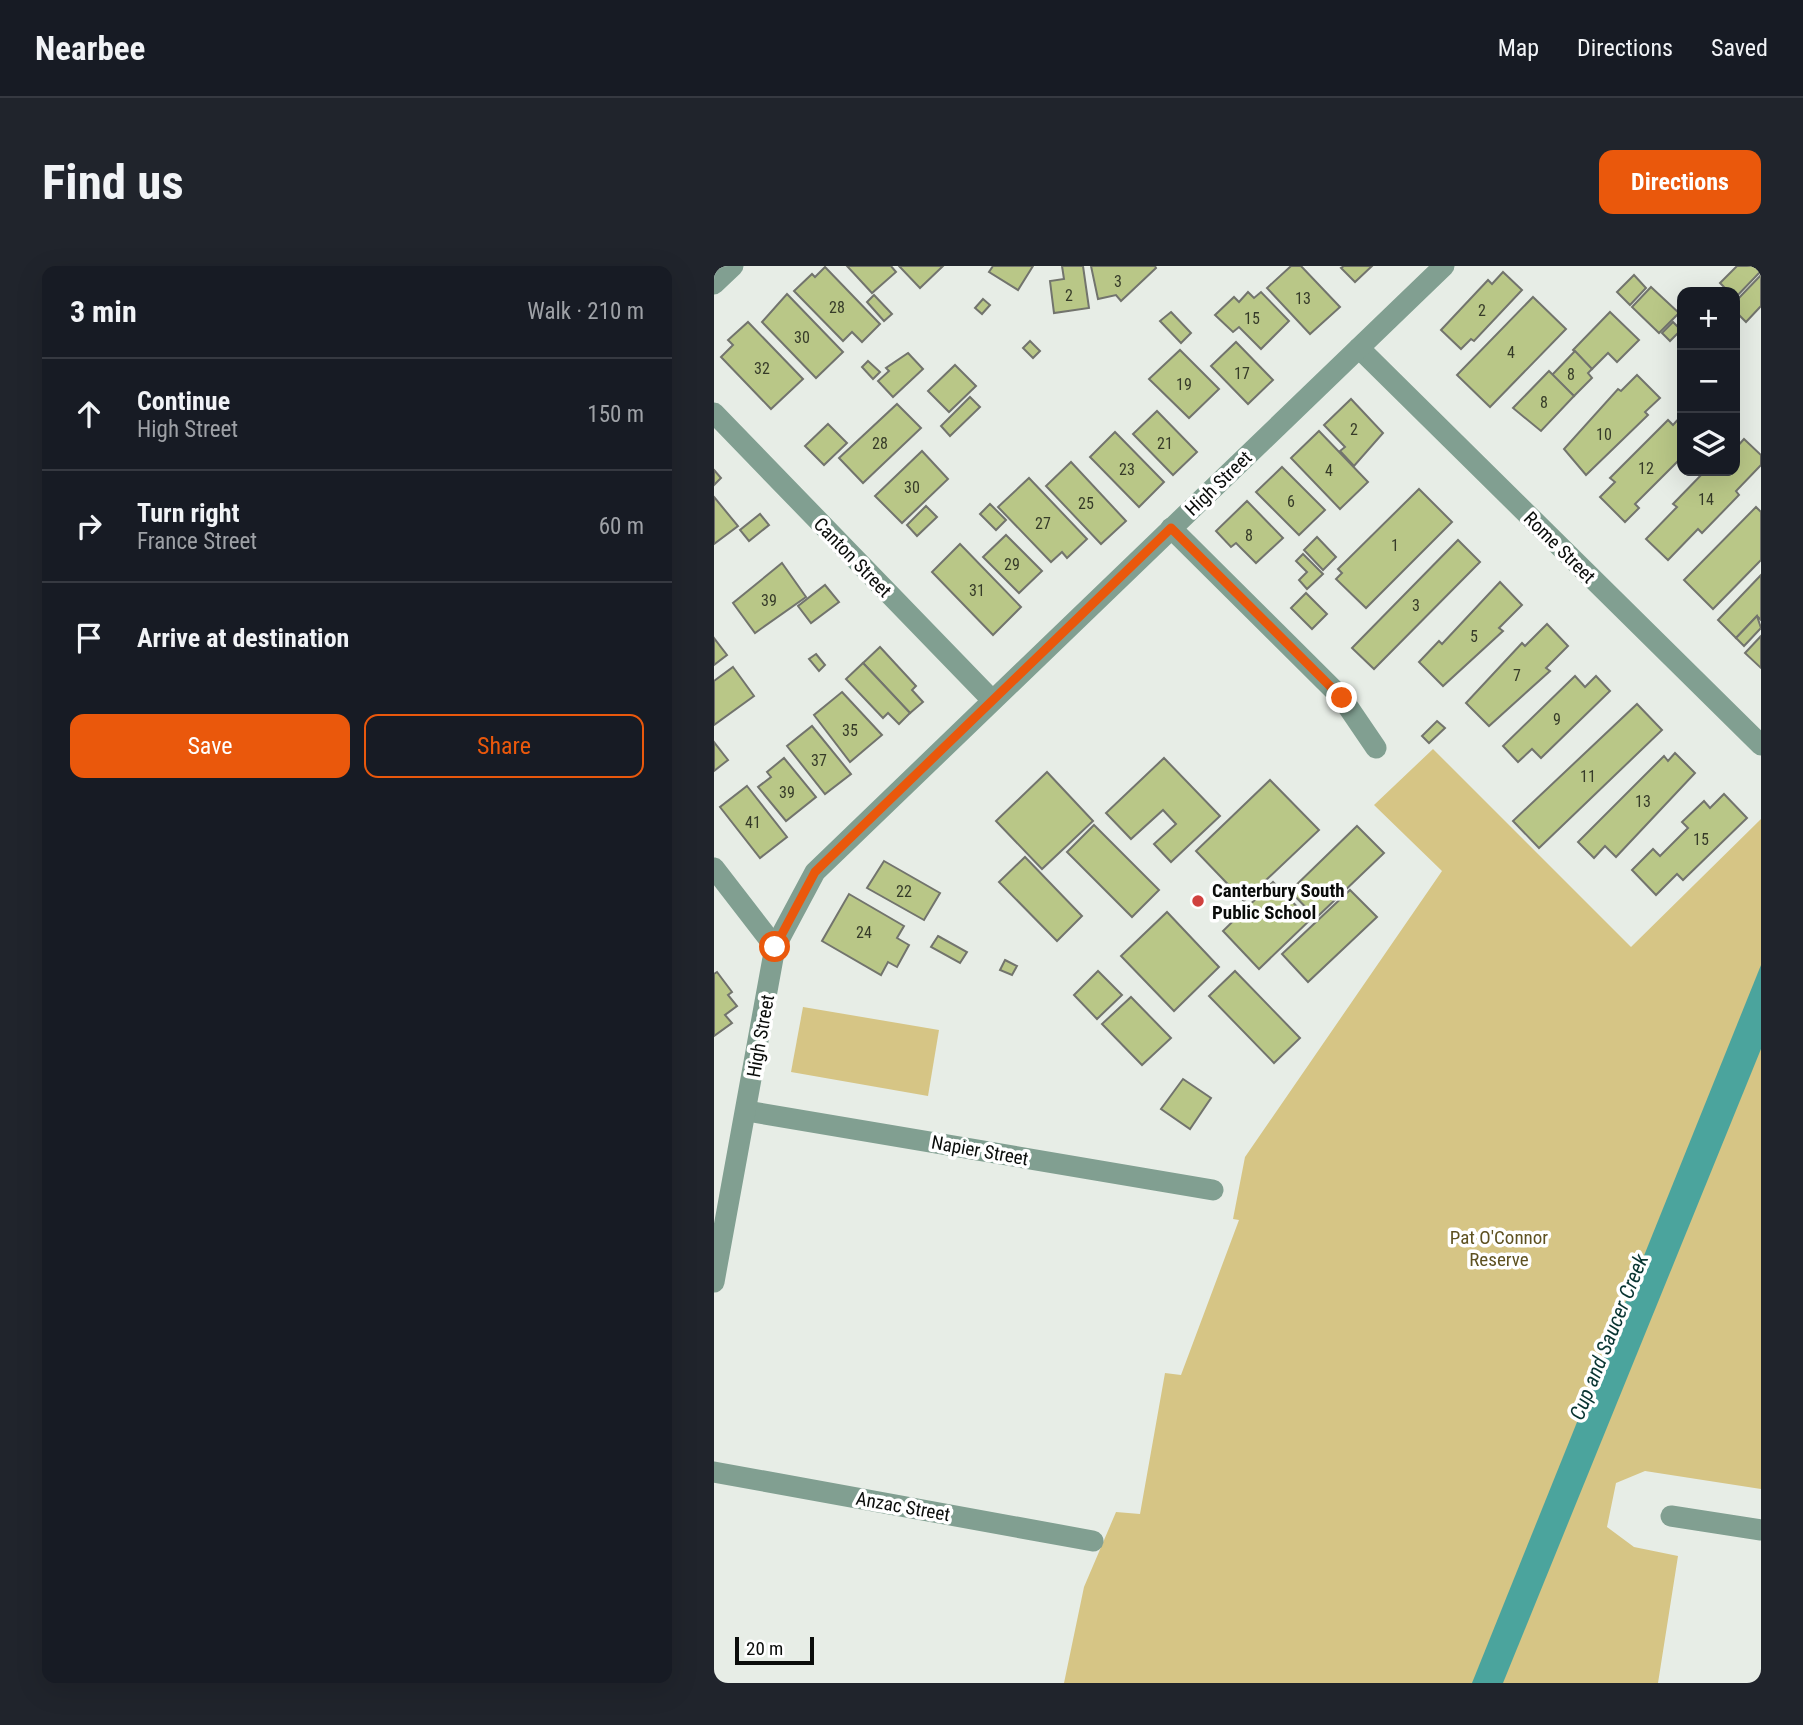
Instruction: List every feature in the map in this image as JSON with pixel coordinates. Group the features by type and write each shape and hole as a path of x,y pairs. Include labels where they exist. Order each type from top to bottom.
{"street":[{"path":"714,284 733,266"},
{"name":"High Street","path":"714,1282 775,947 815,872 1444,266"},
{"name":"Rome Street","path":"1359,348 1761,745"},
{"name":"Canton Street","path":"714,413 992,700"},
{"path":"1171,528 1342,698 1376,748"},
{"path":"714,868 775,947"},
{"name":"Napier Street","path":"747,1111 1213,1190"},
{"path":"714,1169 732,1181"},
{"name":"Anzac Street","path":"714,1472 1093,1541"},
{"path":"1671,1516 1761,1530"}],"green space":[{"name":"Pat O'Connor Reserve","path":"1433,749 1631,947 1761,819 1761,1489 1645,1471 1616,1483 1607,1527 1634,1547 1678,1556 1658,1683 1064,1683 1084,1587 1116,1512 1140,1514 1165,1373 1181,1375 1239,1220 1233,1219 1245,1157 1442,871 1374,805"},
{"path":"803,1007 939,1030 928,1096 791,1072"}],"water":[{"path":"1761,965 1761,1049 1503,1683 1472,1683"}],"building":[{"path":"847,266 891,266 896,272 872,293"},
{"path":"899,266 943,266 920,288"},
{"path":"993,266 1033,266 1018,290 989,272"},
{"path":"1062,266 1083,266 1089,308 1054,313 1050,281 1064,279"},
{"path":"1091,266 1156,268 1121,301 1116,295 1098,299"},
{"path":"1291,266 1301,266 1340,307 1310,334 1267,288"},
{"path":"1372,266 1355,282 1341,268"},
{"path":"1737,266 1761,266 1761,271 1740,293 1740,287 1724,287 1720,283"},
{"path":"825,267 880,324 862,342 852,332 843,341 794,291 812,274 815,277"},
{"path":"1503,272 1522,290 1474,341 1471,339 1461,349 1441,330 1488,280 1492,284"},
{"path":"1634,275 1646,288 1630,305 1617,292"},
{"path":"1761,275 1761,306 1746,322 1740,316 1740,297"},
{"path":"1651,287 1677,311 1677,315 1659,333 1632,307"},
{"path":"1248,292 1254,298 1261,292 1289,321 1261,349 1239,327 1233,332 1215,315 1234,297 1239,302"},
{"path":"787,294 843,352 816,378 762,322"},
{"path":"874,295 892,314 884,321 867,302"},
{"path":"1533,297 1566,329 1490,407 1457,375"},
{"path":"983,299 990,305 982,314 975,308"},
{"path":"1171,312 1191,333 1181,343 1160,321"},
{"path":"1610,312 1639,340 1617,362 1608,353 1592,369 1573,350"},
{"path":"748,322 803,379 771,409 721,357 733,345 728,340"},
{"path":"1673,322 1677,326 1677,334 1670,341 1662,333"},
{"path":"1030,341 1040,351 1033,358 1023,348"},
{"path":"1236,342 1273,380 1248,404 1211,366"},
{"path":"1180,350 1219,389 1189,418 1149,379"},
{"path":"1575,351 1592,369 1588,373 1592,378 1574,396 1552,375"},
{"path":"908,353 923,369 893,397 878,381 889,371 886,368"},
{"path":"868,361 880,372 873,379 862,367"},
{"path":"955,365 976,386 949,412 928,391"},
{"path":"1549,371 1574,396 1541,431 1513,408"},
{"path":"1637,375 1660,398 1645,412 1648,415 1586,475 1564,449 1618,389 1621,391"},
{"path":"970,397 980,407 950,436 941,426"},
{"path":"1351,399 1383,433 1354,466 1340,451 1345,447 1324,425"},
{"path":"897,404 921,428 863,483 839,458"},
{"path":"1157,411 1197,452 1173,475 1133,434"},
{"path":"1668,420 1673,425 1677,421 1677,462 1635,504 1639,508 1625,522 1600,497 1615,482 1610,478"},
{"path":"828,424 847,443 824,465 805,446"},
{"path":"1319,431 1368,482 1340,509 1291,458"},
{"path":"1115,432 1164,482 1139,507 1090,457"},
{"path":"1744,439 1761,455 1761,465 1736,491 1739,495 1702,533 1698,529 1668,560 1646,539 1677,507 1673,504 1700,476 1740,476 1740,443"},
{"path":"922,451 948,479 902,523 875,496"},
{"path":"1071,462 1126,521 1101,544 1046,486"},
{"path":"1282,467 1325,510 1299,535 1256,492"},
{"path":"714,470 721,478 714,485"},
{"path":"1029,478 1087,539 1067,558 1062,552 1051,562 998,507"},
{"path":"1419,489 1452,522 1366,608 1336,579 1342,573 1338,569"},
{"path":"714,497 738,526 714,544"},
{"path":"1247,501 1283,538 1256,563 1236,543 1231,547 1216,531"},
{"path":"990,504 1006,520 996,530 980,514"},
{"path":"926,506 937,517 917,536 907,525"},
{"path":"1756,507 1761,512 1761,560 1713,609 1684,580"},
{"path":"760,514 769,525 749,541 740,530"},
{"path":"1006,535 1042,571 1019,593 983,557"},
{"path":"1317,537 1336,557 1323,570 1304,550"},
{"path":"1458,540 1480,562 1374,669 1352,648"},
{"path":"960,544 1021,607 993,635 932,572"},
{"path":"1303,554 1323,574 1307,589 1299,580 1307,572 1296,561"},
{"path":"782,563 806,597 755,633 733,603"},
{"path":"1761,575 1761,620 1757,616 1736,638 1718,620"},
{"path":"1500,582 1522,605 1499,628 1503,631 1443,686 1419,662 1439,641 1442,644"},
{"path":"825,585 839,602 811,623 798,606"},
{"path":"1306,593 1327,614 1312,629 1291,608"},
{"path":"1757,616 1761,628 1744,646 1736,638"},
{"path":"1547,624 1568,646 1546,668 1550,671 1489,726 1466,703 1522,643 1525,646"},
{"path":"1761,636 1761,668 1745,653"},
{"path":"714,638 727,655 714,665"},
{"path":"880,647 916,686 912,690 923,702 910,713 863,663"},
{"path":"816,654 825,665 819,671 809,659"},
{"path":"863,663 910,713 899,724 888,713 883,718 846,679"},
{"path":"733,667 754,696 714,725 714,681"},
{"path":"1575,676 1585,687 1596,676 1610,691 1541,758 1532,749 1518,762 1503,746"},
{"path":"842,692 882,735 850,762 814,715"},
{"path":"1637,704 1662,730 1539,848 1513,821"},
{"path":"1437,721 1445,728 1429,743 1422,736"},
{"path":"812,726 851,774 825,794 787,746"},
{"path":"714,742 728,760 714,771"},
{"path":"1675,753 1695,773 1616,857 1605,846 1594,858 1578,842 1664,756 1668,761"},
{"path":"784,758 816,797 786,821 758,787 771,777 767,772"},
{"path":"1164,758 1220,816 1171,862 1154,844 1176,824 1163,810 1131,839 1106,813"},
{"path":"1047,772 1093,821 1042,869 996,821"},
{"path":"1270,780 1319,830 1244,901 1196,851"},
{"path":"747,786 787,837 760,858 720,807"},
{"path":"1724,794 1747,818 1683,880 1677,874 1656,895 1632,870 1653,849 1660,856 1688,828 1682,822 1704,801 1710,808"},
{"path":"1094,825 1159,890 1132,917 1067,852"},
{"path":"1357,826 1384,853 1316,918 1290,891"},
{"path":"1025,857 1082,916 1057,941 999,882"},
{"path":"884,861 940,893 924,920 867,888"},
{"path":"1273,882 1310,920 1259,969 1223,931"},
{"path":"1350,890 1377,917 1308,982 1282,954"},
{"path":"849,894 904,926 897,938 909,945 897,967 888,962 881,975 822,941"},
{"path":"1167,912 1219,967 1174,1011 1121,956"},
{"path":"938,936 967,952 960,963 931,947"},
{"path":"1005,960 1017,966 1012,975 1000,970"},
{"path":"1098,971 1122,995 1097,1019 1074,995"},
{"path":"1235,971 1300,1038 1274,1063 1209,996"},
{"path":"717,972 732,992 728,995 737,1006 725,1015 732,1023 714,1036 714,974"},
{"path":"1131,997 1171,1038 1142,1065 1102,1024"},
{"path":"1183,1079 1211,1098 1190,1129 1161,1109"}],"place":[{"name":"Canterbury South Public School","path":"1198,901"}],"route":[{"path":"775,947 815,872 1171,528 1342,698"}],"water label":[{"name":"Cup and Saucer Creek","path":"1609,1337"}]}
